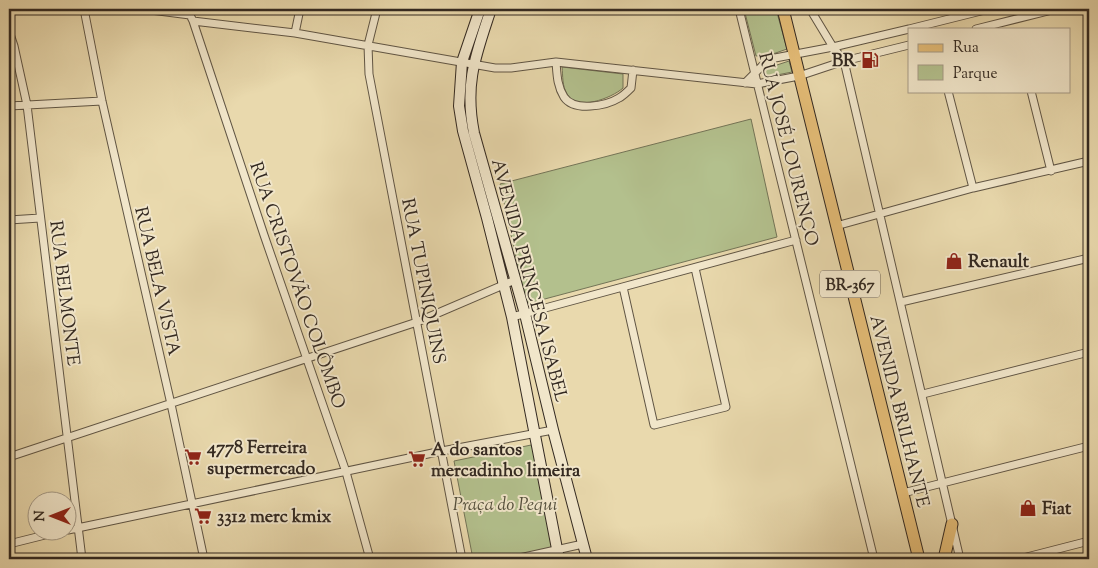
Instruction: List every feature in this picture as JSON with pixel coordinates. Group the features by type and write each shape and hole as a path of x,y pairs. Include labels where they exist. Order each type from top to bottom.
{"main road":[{"name":"AVENIDA PRINCESA ISABEL","path":"480,9 462,62 460,106 463,131 512,317 559,555"},
{"name":"AVENIDA PRINCESA ISABEL","path":"491,9 473,65 470,89 470,116 525,314 587,559"},
{"name":"AVENIDA BRILHANTE","path":"783,9 919,559"},
{"path":"522,366 536,362"},
{"path":"944,559 952,524"}],"street":[{"name":"RUA BELA VISTA","path":"84,9 102,101 204,559"},
{"path":"143,9 192,15 473,65 511,68 556,62 757,84 799,76 844,61 908,45"},
{"path":"295,33 300,9"},
{"name":"RUA TUPINIQUINS","path":"377,9 368,45 367,62 462,559"},
{"name":"RUA JOSÉ LOURENÇO","path":"739,9 874,559"},
{"path":"810,9 833,47 844,61 960,559"},
{"path":"917,28 932,26 990,9"},
{"path":"980,28 1056,9"},
{"name":"RUA CRISTOVÃO COLÔMBO","path":"192,15 204,58 346,472 370,559"},
{"path":"1013,20 1016,28"},
{"path":"744,83 765,63 775,58 833,47 908,29"},
{"name":"RUA BELMONTE","path":"9,31 27,105 74,490"},
{"path":"556,62 558,82 563,96 574,105 588,107 618,99 631,88 633,70"},
{"path":"948,92 973,188"},
{"path":"1031,92 1051,171"},
{"path":"9,106 102,101"},
{"path":"836,226 973,188 1089,161"},
{"path":"9,220 40,218"},
{"path":"512,317 796,240"},
{"path":"901,302 1089,258"},
{"path":"622,287 654,425 726,407 695,268"},
{"path":"9,457 417,322 515,280"},
{"path":"922,394 1089,352"},
{"path":"78,527 442,451 553,430"},
{"path":"903,493 1089,446"},
{"name":"RUA BELMONTE","path":"78,527 82,559"},
{"path":"9,544 28,539"},
{"path":"1019,559 1089,541"},
{"path":"514,559 559,555 584,544"}],"green space":[{"path":"744,9 776,9 787,49 770,55 756,56"},
{"path":"789,61 792,72 767,77 763,75 765,69"},
{"path":"562,67 623,74 623,88 611,96 594,102 578,102 572,99 565,91"},
{"path":"751,119 777,237 526,304 500,184"},
{"name":"Praça do Pequi","path":"536,444 555,548 496,559 473,559 454,461"}],"place":[{"name":"BR","path":"870,60"},
{"name":"Renault","path":"954,261"},
{"name":"4778 Ferreira supermercado","path":"193,457"},
{"name":"A do santos mercadinho limeira","path":"417,459"},
{"name":"Fiat","path":"1028,508"},
{"name":"3312 merc kmix","path":"203,516"}]}
